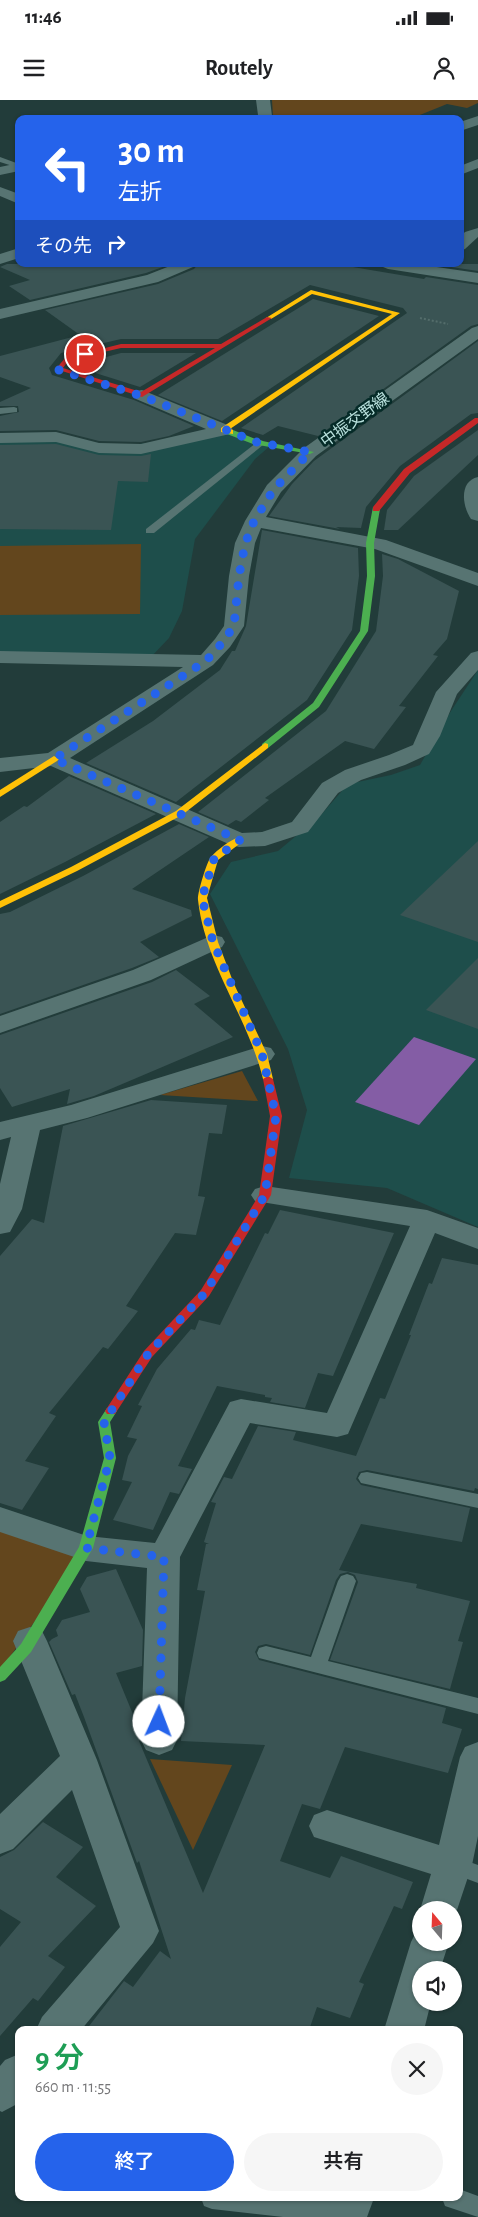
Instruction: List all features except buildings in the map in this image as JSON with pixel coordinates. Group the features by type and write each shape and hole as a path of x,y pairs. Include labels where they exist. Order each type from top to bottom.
{"street":[{"path":"263,100 265,115"},
{"path":"464,125 478,120"},
{"path":"464,169 478,163"},
{"path":"0,171 15,168"},
{"path":"464,178 478,182"},
{"path":"0,191 15,198"},
{"path":"464,242 470,235 478,232"},
{"path":"0,259 15,254"},
{"path":"0,314 152,279 181,267"},
{"path":"407,267 478,278"},
{"path":"0,438 56,437 99,448 141,449 224,430 398,312 311,292 142,396"},
{"name":"中振交野線","path":"0,794 206,661 234,626 239,576 245,544 254,521 274,489 310,452 478,331"},
{"path":"223,346 121,346 68,358 59,370 142,396 260,443 310,452"},
{"path":"0,904 74,869 179,813 316,705 364,631 371,576 370,543 376,508 408,471 478,420"},
{"path":"478,482 476,483 473,500 478,515"},
{"path":"254,521 370,543 478,580"},
{"path":"0,657 91,657 206,661"},
{"path":"0,766 54,759 240,840 266,839 300,827 330,788 353,775 397,760 421,749 429,736 447,692 478,657"},
{"path":"0,1676 30,1641 86,1548 110,1458 104,1422 148,1354 205,1293 265,1195 276,1116 262,1054 213,942 202,898 214,859 240,840"},
{"path":"0,1025 142,975 213,942"},
{"path":"0,1130 78,1112 262,1054"},
{"path":"0,1225 8,1209 28,1124"},
{"path":"265,1195 427,1219 478,1239"},
{"path":"159,1740 164,1557 241,1410 337,1426 427,1219"},
{"path":"0,1519 86,1548 164,1557"},
{"path":"30,1641 79,1760 140,1931 59,2026"},
{"path":"445,1901 465,1870 478,1756"},
{"path":"0,1838 79,1760"},
{"path":"327,1826 465,1870"},
{"path":"405,2026 412,2002"},
{"path":"0,2092 2,2093 15,2078"}],"lane":[{"path":"0,159 15,166"},
{"path":"0,410 14,410"},
{"path":"150,531 260,443"},
{"path":"367,1478 478,1502"},
{"path":"317,1666 347,1581"},
{"path":"266,1653 478,1706"},
{"path":"249,2201 349,2209"},
{"path":"461,2201 478,2207"}],"shaded area":[{"path":"272,100 478,100 478,103 467,108 447,104 420,115 273,115"},
{"path":"225,432 270,446 255,459 195,539 182,611 169,638 151,657 0,655 0,440 54,439 97,450"},
{"path":"141,544 140,614 0,615 0,546"},
{"path":"478,670 478,1227 387,1188 289,1178 307,1110 288,1049 210,894 231,862 278,851 320,816 348,784 391,775 420,765 451,711"},
{"path":"414,1037 476,1059 419,1125 355,1102"},
{"path":"242,1071 258,1101 160,1095"},
{"path":"0,1519 86,1548 0,1671"},
{"path":"150,1759 232,1765 193,1850"}],"traffic: fast":[{"path":"230,432 256,442 310,452"},
{"path":"265,746 316,705 364,631 371,576 370,543 376,509"},
{"path":"0,1676 26,1648 86,1548 110,1458 104,1422 111,1411"}],"traffic: slow":[{"path":"230,432 224,430 397,313 311,292 269,318"},
{"path":"0,905 74,869 179,813 265,746"},
{"path":"0,794 54,759"},
{"path":"239,840 214,859 202,898 213,942 229,984 262,1054 268,1079"}],"traffic: jam":[{"path":"223,346 121,346 67,359 59,369 142,395 269,318"},
{"path":"376,509 407,471 478,420"},
{"path":"111,1411 148,1354 205,1293 265,1195 276,1116 268,1079"}],"route":[{"path":"85,354 68,358 59,370 142,396 256,442 310,452 274,489 254,521 245,544 239,576 234,626 222,643 206,661 54,759 240,840 214,859 202,898 213,942 229,984 262,1054 276,1116 265,1195 205,1293 148,1354 104,1422 110,1458 86,1548 164,1557 159,1722"}]}
